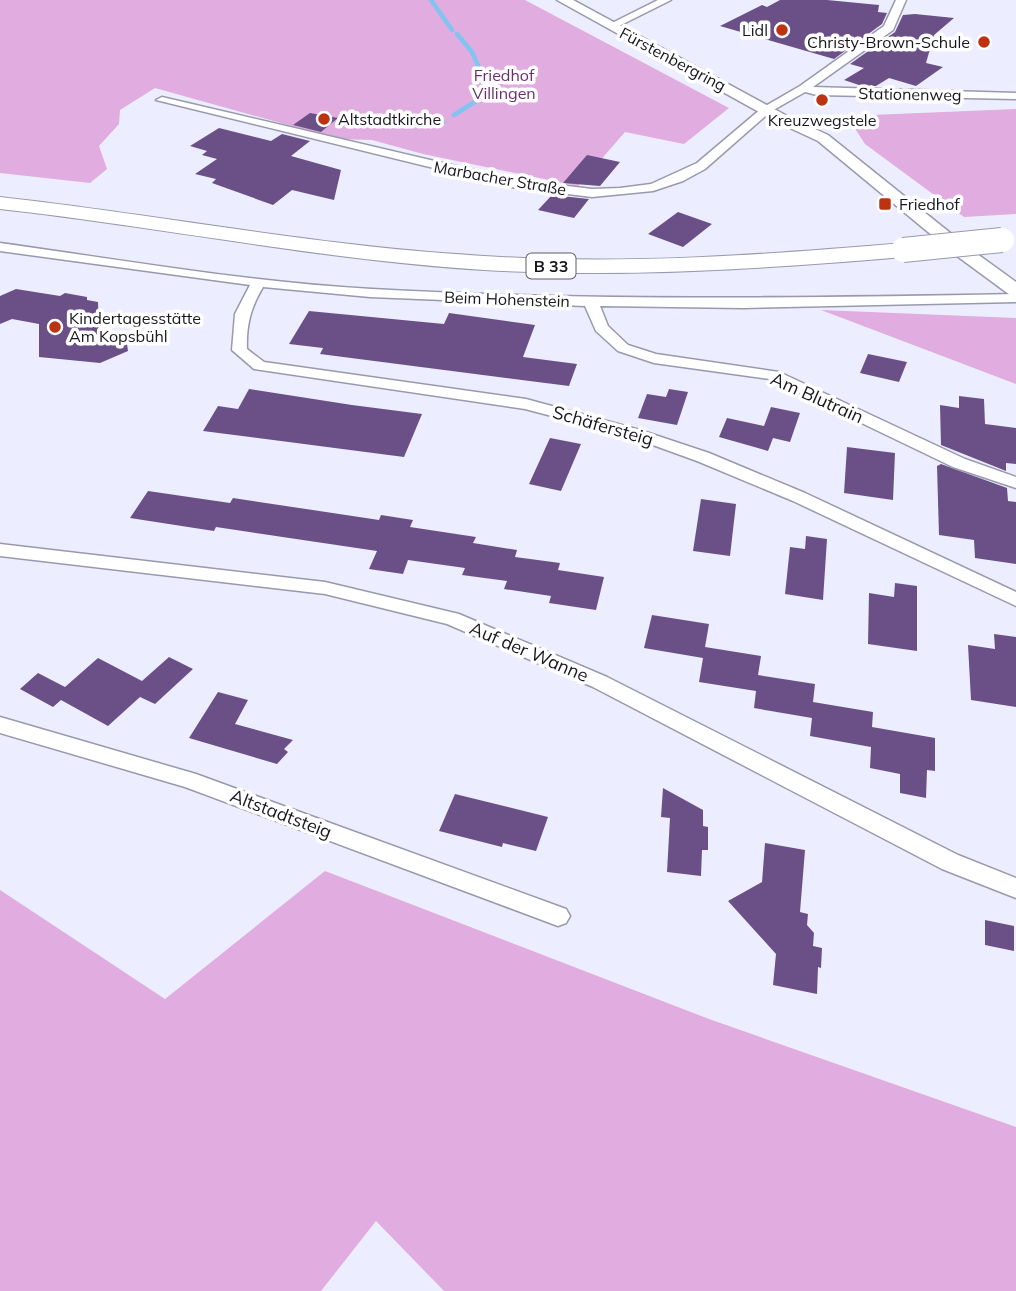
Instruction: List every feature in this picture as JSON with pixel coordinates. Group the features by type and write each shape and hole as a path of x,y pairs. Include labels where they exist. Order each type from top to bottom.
{"main road":[{"name":"B 33","path":"0,203 133,218 384,254 534,265 725,265 1009,240"}],"street":[{"name":"Fürstenbergring","path":"563,0 766,110 796,131 834,148 1016,291"},
{"path":"611,26 666,0"},
{"name":"Marbacher Straße","path":"162,100 511,183 592,193 653,187 679,178 701,166 766,110 804,88 889,28 901,0"},
{"name":"Stationenweg","path":"804,88 817,92 1016,96"},
{"name":"Beim Hohenstein","path":"0,247 259,282 370,293 592,302 743,304 1016,298"},
{"name":"Schäfersteig","path":"259,282 244,304 239,325 240,350 259,366 526,404 634,433 703,457 799,497 1016,600"},
{"name":"Am Blutrain","path":"592,302 601,328 623,348 654,358 775,375 959,463 1016,483"},
{"name":"Auf der Wanne","path":"0,550 325,588 452,619 600,682 950,862 1016,888"},
{"name":"Altstadtsteig","path":"0,725 189,780 558,916"}],"green space":[{"name":"Friedhof Villingen","path":"0,0 525,0 729,108 684,144 625,132 578,186 423,154 372,140 338,139 155,88 120,110 119,124 99,146 107,169 90,183 0,173"},
{"path":"1016,109 1016,214 964,217 865,144 847,116"},
{"path":"821,310 1016,318 1016,384"},
{"path":"325,871 709,1019 1016,1127 1016,1291 444,1291 376,1221 321,1291 0,1291 0,890 165,999"}],"building":[{"path":"780,0 827,0 879,5 878,12 887,13 882,24 834,59 720,26 762,5 767,7"},
{"path":"903,15 954,18 934,35 926,63 943,67 916,86 889,78 876,86 862,86 844,80 864,68 850,64 895,32"},
{"name":"Altstadtkirche","path":"310,113 338,118 321,132 293,125"},
{"path":"219,128 271,141 282,134 310,141 291,156 341,170 334,200 292,190 273,205 212,183 216,179 195,174 217,159 202,155 207,151 190,146"},
{"path":"587,155 620,162 600,186 563,183"},
{"path":"552,195 589,199 574,218 538,210"},
{"path":"678,212 712,224 683,247 648,234"},
{"name":"Kindertagesstätte Am Kopsbühl","path":"16,289 60,296 65,293 98,302 99,331 126,337 128,351 100,363 39,357 39,324 12,319 0,324 0,296"},
{"path":"309,311 444,324 449,313 535,325 523,357 577,364 569,386 320,354 323,348 289,344"},
{"path":"868,354 907,362 899,382 860,373"},
{"path":"249,389 422,414 404,457 203,431 218,406 238,409"},
{"path":"669,389 688,392 677,425 638,418 647,394 666,397"},
{"path":"959,396 984,399 985,424 1016,428 1016,464 1006,463 1006,471 941,445 940,405 959,408"},
{"path":"771,407 800,413 790,442 773,438 768,451 719,437 727,418 764,426"},
{"path":"550,438 581,444 561,491 529,484"},
{"path":"847,447 895,453 893,500 844,493"},
{"path":"941,464 1007,488 1008,501 1016,502 1016,564 975,558 974,540 939,535 937,466"},
{"path":"148,491 230,503 233,498 379,520 381,515 413,520 410,527 476,537 473,543 517,550 515,557 560,563 558,570 604,577 596,610 549,603 551,596 504,589 507,581 462,575 465,568 408,560 403,574 369,569 377,551 216,527 214,531 130,518"},
{"path":"701,499 736,504 730,556 693,551"},
{"path":"806,536 827,539 823,600 785,594 790,547 805,549"},
{"path":"895,583 917,586 917,651 868,644 869,593 894,597"},
{"path":"652,615 709,624 705,647 761,656 758,675 815,684 813,702 873,712 872,727 935,738 935,771 927,770 926,798 900,793 900,774 870,768 871,747 810,736 812,718 754,708 756,691 699,682 703,658 644,648"},
{"path":"994,634 1016,637 1016,707 971,700 968,645 995,649"},
{"path":"169,657 193,669 155,704 140,697 108,726 61,700 53,707 20,689 38,673 65,687 98,658 142,681"},
{"path":"218,692 248,700 235,724 293,740 284,749 288,752 277,764 189,738"},
{"path":"663,788 703,810 703,826 708,827 708,850 702,850 701,876 667,872 670,818 661,817"},
{"path":"455,794 548,817 536,851 503,843 502,847 439,831"},
{"path":"765,843 805,850 800,912 808,914 807,925 814,933 813,946 822,948 817,994 773,985 776,954 728,901 762,882"},
{"path":"985,920 1014,926 1014,951 985,945"}],"waterway":[{"path":"431,0 452,30"},
{"path":"457,34 472,52 483,77 498,87 491,92"},
{"path":"454,115 484,96"},
{"path":"438,126 443,122"}],"place":[{"name":"Lidl","path":"782,30"},
{"name":"Christy-Brown-Schule","path":"984,42"},
{"name":"Kreuzwegstele","path":"822,100"},
{"name":"Altstadtkirche","path":"324,119"},
{"name":"Friedhof","path":"885,204"},
{"name":"Kindertagesstätte Am Kopsbühl","path":"55,327"}]}
